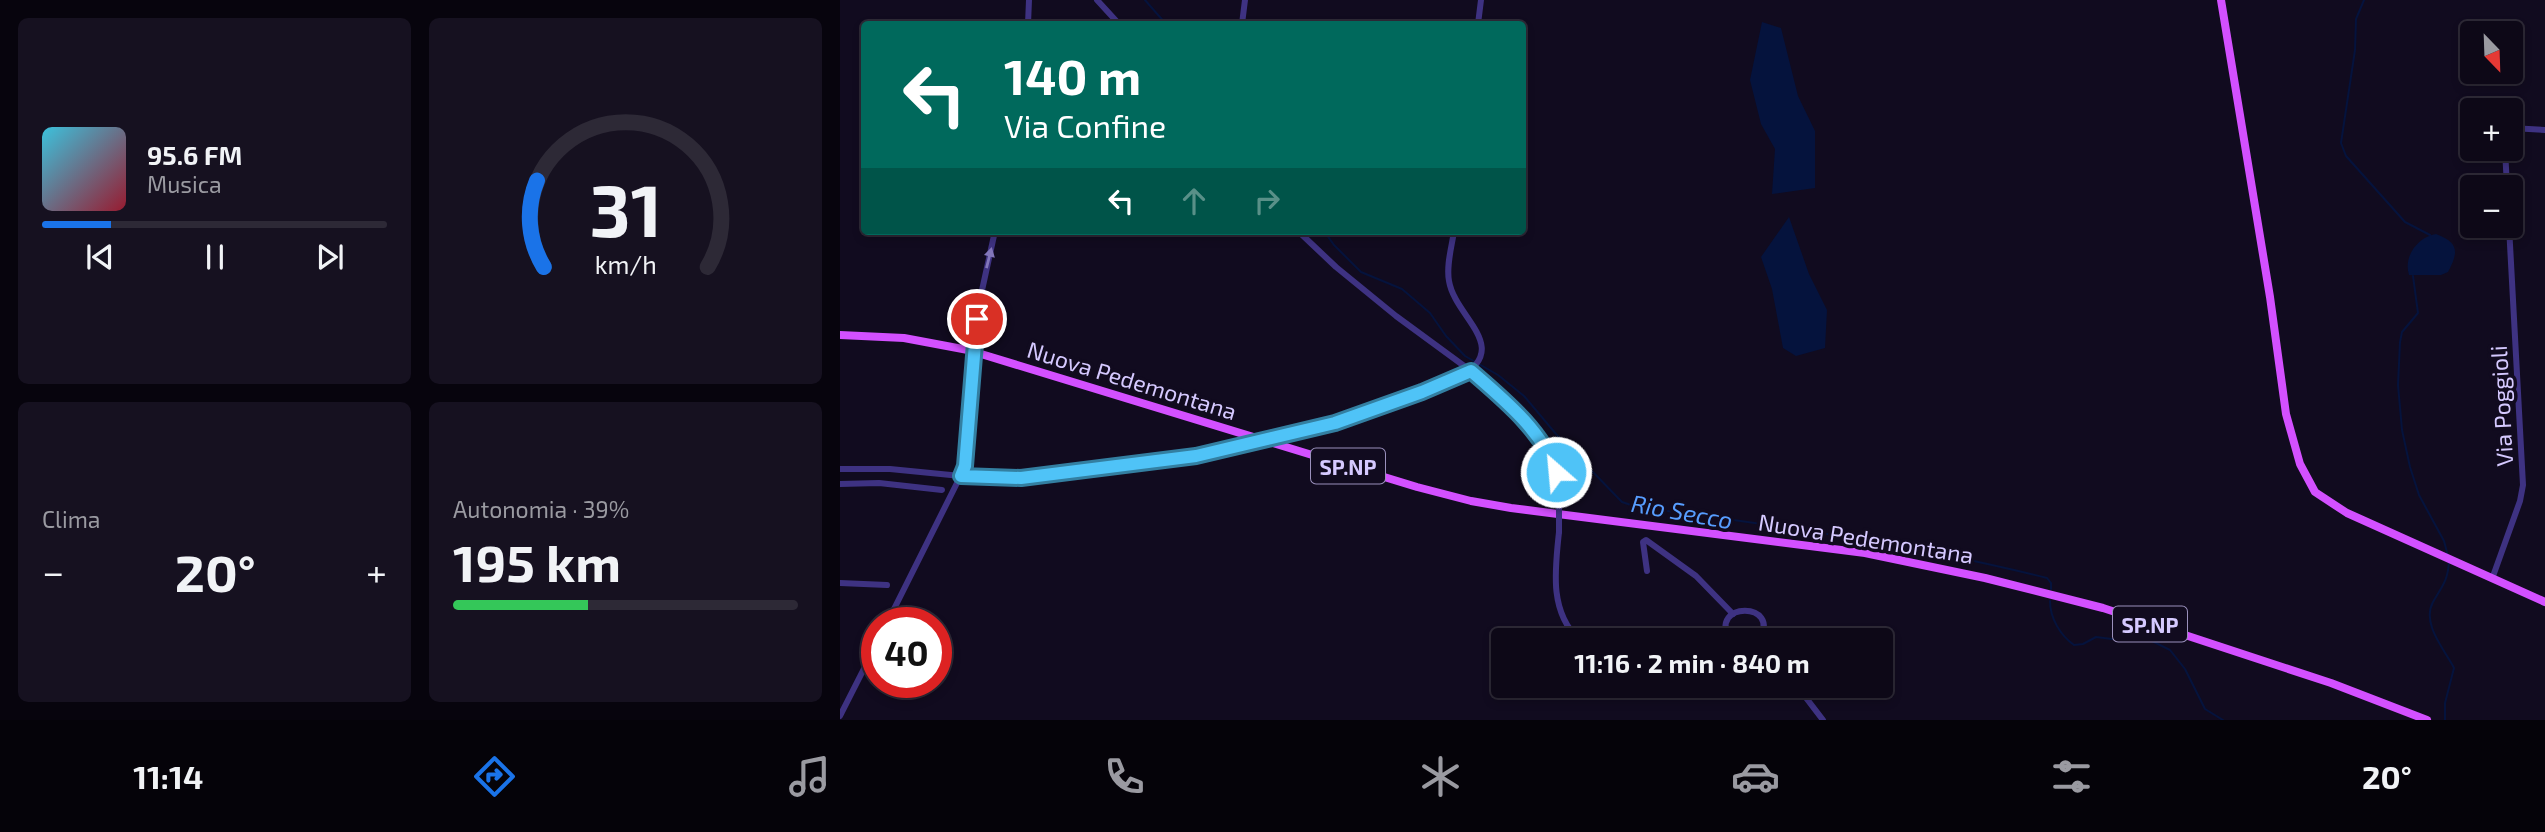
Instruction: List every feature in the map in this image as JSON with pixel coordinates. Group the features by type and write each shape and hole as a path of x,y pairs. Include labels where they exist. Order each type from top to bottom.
{"main road":[{"path":"2221,0 2270,297 2286,414 2300,464 2315,492 2336,506 2545,602"},
{"name":"Nuova Pedemontana","path":"840,335 904,338 968,350 1417,487 1471,501 1865,553 1985,578 2103,608 2331,683 2427,720"}],"street":[{"path":"1028,21 1029,0"},
{"path":"1097,0 1116,21"},
{"path":"1242,21 1245,0"},
{"path":"1478,21 1481,0"},
{"path":"2523,129 2545,130"},
{"path":"895,607 965,466 976,334 981,295 994,235"},
{"path":"1302,235 1346,275 1472,370 1546,447 1556,472 1559,498 1556,577 1558,603 1569,628"},
{"path":"840,469 1021,478 1145,463 1237,447 1367,412 1472,370 1480,360 1483,348 1480,338 1449,281 1454,235"},
{"name":"Via Poggioli","path":"2492,579 2520,501 2523,485 2510,238"},
{"path":"879,469 879,483"},
{"path":"840,484 879,483 943,489"},
{"path":"1647,571 1642,548 1646,540 1696,576 1733,614"},
{"path":"840,583 887,584"},
{"path":"1726,628 1733,614 1744,610 1756,613 1764,628"},
{"path":"840,716 861,674"},
{"path":"1806,698 1822,720"},
{"path":"840,700 848,699"}],"water":[{"path":"1762,22 1781,28 1798,96 1815,131 1815,188 1772,194 1775,149 1761,124 1750,80"},
{"path":"1789,217 1809,274 1827,310 1825,348 1796,356 1783,348 1772,289 1761,257"},
{"path":"2436,234 2444,237 2455,249 2448,272 2441,275 2409,275 2410,254 2423,239"}],"waterway":[{"name":"Rio Secco","path":"1145,0 1163,21"},
{"path":"2364,0 2356,19 2355,50 2341,143 2346,156 2405,222 2430,235"},
{"name":"Rio Secco","path":"1327,235 1361,272 1402,289 1430,313 1446,336 1465,356 1498,375 1524,396 1556,434 1622,502 1637,507 1792,528 1945,555 2047,578 2051,589"},
{"path":"2413,276 2418,313 2402,332 2400,342 2398,385 2402,430 2419,495 2444,541 2448,556"},
{"path":"2445,720 2445,703 2454,668 2432,628 2430,610 2446,579 2449,561"},
{"name":"Rio Secco","path":"2050,601 2057,626 2074,645 2083,644 2096,637 2112,639 2130,635 2148,639 2170,650 2185,669 2205,709 2223,720"}],"route":[{"path":"977,319 965,466 961,476 1021,478 1196,456 1335,423 1459,378 1471,371 1546,447 1556,472"}]}
